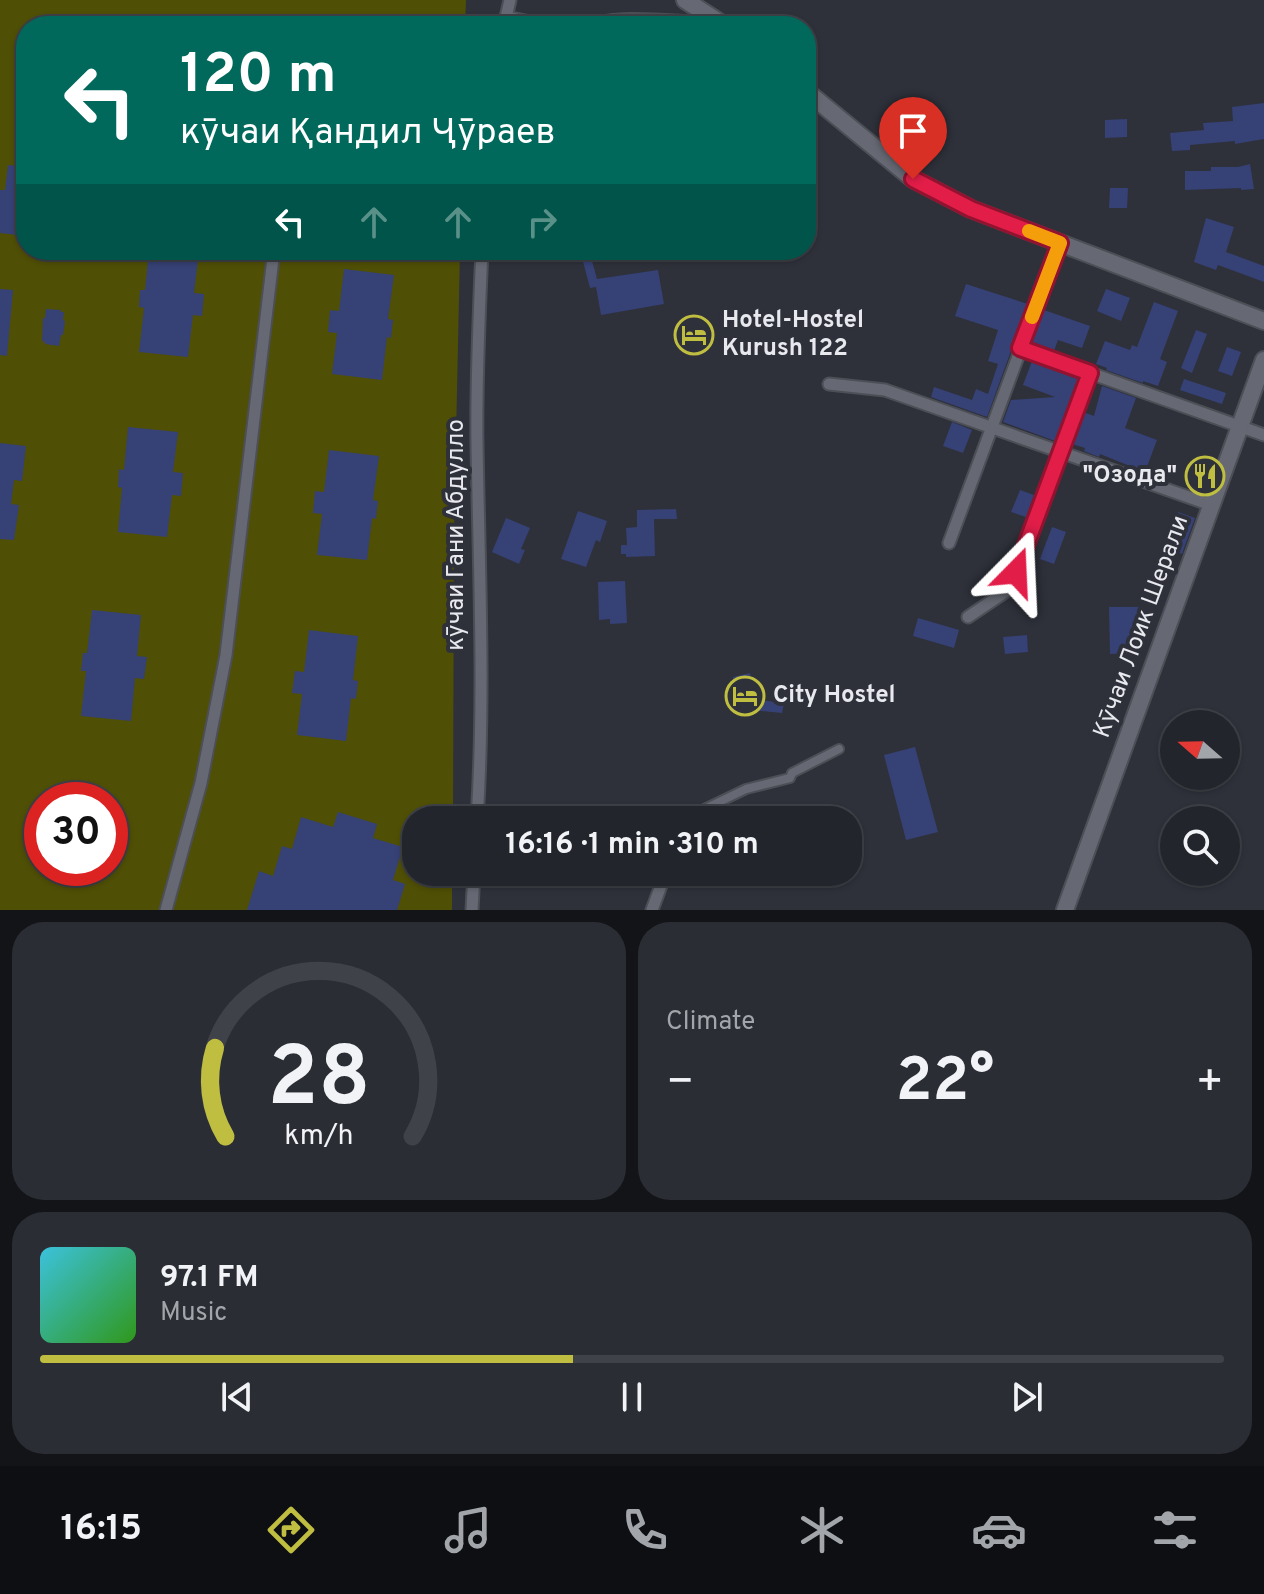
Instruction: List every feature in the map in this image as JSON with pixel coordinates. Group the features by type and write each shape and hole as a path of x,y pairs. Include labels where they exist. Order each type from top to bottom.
{"main road":[{"path":"685,0 708,15"},
{"path":"816,99 913,179 971,209 1264,321"},
{"name":"Кӯчаи Лоик Шерали","path":"1065,910 1264,360"}],"street":[{"path":"949,543 1060,243"},
{"path":"166,910 201,783 224,667 273,260"},
{"name":"кӯчаи Гани Абдулло","path":"478,806 480,579 477,418 482,260"},
{"path":"1020,348 1264,435"},
{"path":"968,617 1008,590 1090,373"},
{"path":"829,384 885,390 1211,505"},
{"path":"711,806 746,789 790,778 792,773 839,749"},
{"path":"472,910 473,886"},
{"path":"652,910 661,886"}],"shaded area":[{"path":"0,0 466,0 465,16 16,16 16,260 460,260 454,531 453,806 402,806 402,886 452,886 452,910 0,910"}],"building":[{"path":"1264,103 1264,139 1235,144 1235,141 1190,145 1190,150 1172,151 1170,133 1204,130 1203,123 1233,121 1232,107"},
{"path":"1127,119 1127,137 1105,138 1105,120"},
{"path":"1250,164 1254,189 1185,190 1185,171 1211,171 1211,167"},
{"path":"8,165 16,166 16,235 0,233 0,190 5,190"},
{"path":"1110,188 1128,188 1127,208 1109,208"},
{"path":"1206,218 1234,227 1226,252 1264,266 1264,282 1218,265 1216,270 1194,262"},
{"path":"148,260 198,260 194,293 204,294 202,316 193,315 188,357 139,352 144,308 139,307 140,290 145,290"},
{"path":"583,260 592,260 597,279 658,270 664,304 601,315 596,287 590,288"},
{"path":"344,269 394,275 388,319 393,320 391,338 387,337 382,380 332,374 337,333 328,332 330,310 339,311"},
{"path":"966,284 1028,304 987,417 931,397 934,387 972,400 976,389 988,394 998,364 988,361 998,330 955,316"},
{"path":"0,289 13,290 7,356 0,355"},
{"path":"1106,289 1130,298 1121,321 1097,311"},
{"path":"1154,302 1178,311 1160,359 1167,362 1158,386 1096,364 1105,341 1130,350 1132,345 1137,347"},
{"path":"46,309 64,312 59,346 42,341"},
{"path":"1044,310 1090,326 1082,348 1058,340 1054,351 1032,343"},
{"path":"1196,330 1207,334 1192,373 1181,368"},
{"path":"1227,347 1241,352 1232,376 1218,371"},
{"path":"1032,361 1079,378 1055,441 1003,422 1011,400 1055,397 1023,385"},
{"path":"1184,379 1226,393 1222,404 1180,390"},
{"path":"1102,386 1136,398 1125,428 1157,440 1145,472 1100,454 1099,457 1072,444 1083,415 1094,416"},
{"path":"952,422 972,430 963,453 943,446"},
{"path":"128,427 178,432 173,472 183,473 181,496 172,495 167,537 118,532 122,488 118,487 119,469 124,470"},
{"path":"0,443 26,446 22,481 14,480 11,504 19,505 14,540 0,539"},
{"path":"329,450 379,456 373,500 378,501 376,519 372,518 367,560 317,555 322,514 313,513 315,491 324,492"},
{"path":"1020,490 1034,495 1026,517 1011,512"},
{"path":"676,509 677,519 654,519 655,556 626,557 626,554 621,554 621,545 627,545 626,528 637,527 637,510"},
{"path":"578,511 607,521 586,567 561,559"},
{"path":"1178,512 1195,518 1182,554 1165,547"},
{"path":"506,518 530,528 521,549 525,550 519,564 492,552"},
{"path":"1052,527 1066,532 1054,564 1040,559"},
{"path":"625,581 627,623 610,624 610,619 599,620 598,582"},
{"path":"1109,607 1139,607 1139,653 1110,654"},
{"path":"92,610 141,615 137,656 147,657 144,679 135,678 131,721 81,716 86,671 81,671 83,653 87,653"},
{"path":"918,618 959,630 954,648 913,636"},
{"path":"309,630 358,636 353,680 358,681 356,699 351,698 346,741 297,735 302,694 292,693 295,671 304,672"},
{"path":"1027,635 1028,652 1005,654 1003,637"},
{"name":"City Hostel","path":"750,673 759,700 784,703 782,713 737,706 733,677"},
{"path":"915,747 938,832 906,840 884,755"},
{"path":"338,812 377,824 373,838 402,847 393,880 404,886 397,910 247,910 259,871 273,876 282,846 292,849 301,817 333,827"}],"slow traffic":[{"path":"1029,231 1060,243 1032,317"}],"place":[{"name":"Hotel-Hostel Kurush 122","path":"694,335"},
{"name":"\"Озода\"","path":"1205,476"},
{"name":"City Hostel","path":"745,696"}],"route":[{"path":"913,179 971,209 1060,243 1020,348 1090,373 1016,572"}]}
